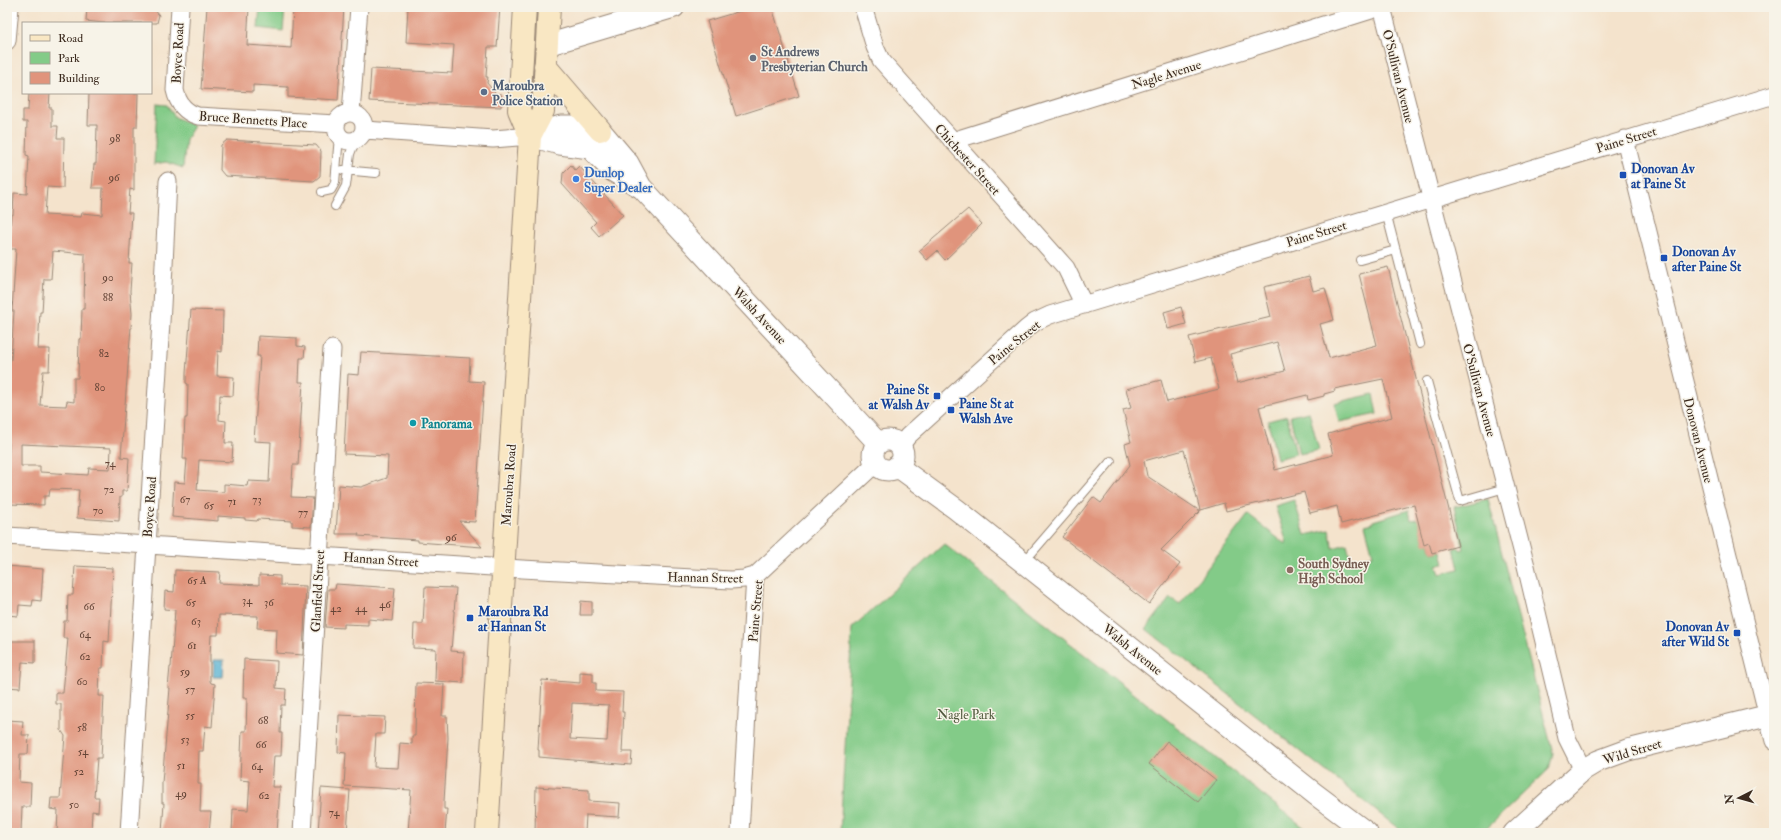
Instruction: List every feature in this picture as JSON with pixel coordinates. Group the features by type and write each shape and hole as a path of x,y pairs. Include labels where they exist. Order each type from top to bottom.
{"main road":[{"name":"Maroubra Road","path":"525,7 519,110 530,136"},
{"name":"Maroubra Road","path":"487,833 530,136 543,110 549,7"},
{"path":"546,56 600,130"}],"street":[{"path":"7,41 10,7"},
{"name":"Boyce Road","path":"177,98 175,80 180,7"},
{"path":"351,113 359,7"},
{"path":"546,56 674,7"},
{"name":"Chichester Street","path":"863,7 875,47 881,60 1066,268 1084,305"},
{"name":"Nagle Avenue","path":"952,141 1381,7"},
{"name":"O'Sullivan Avenue","path":"1381,7 1505,488 1567,738 1583,770"},
{"name":"Paine Street","path":"900,446 908,436 969,379 1035,322 1050,315 1774,94"},
{"name":"Bruce Bennetts Place","path":"177,98 186,110 198,116 337,130"},
{"path":"360,136 362,118 351,113 343,115 337,130 345,141 360,136 493,139 530,136 561,126 580,126 600,130"},
{"name":"Walsh Avenue","path":"600,130 628,163 641,187 877,453"},
{"name":"Walsh Avenue","path":"530,136 560,144 590,148 613,171 641,187"},
{"name":"Donovan Avenue","path":"1625,139 1771,714 1774,741"},
{"name":"Boyce Road","path":"128,833 162,306 168,181"},
{"name":"Glanfield Street","path":"302,833 332,349"},
{"path":"887,440 896,442 900,446 903,455 897,466 890,469 885,469 877,453 887,440"},
{"name":"Paine Street","path":"740,833 755,576 877,453"},
{"name":"Walsh Avenue","path":"897,466 956,509 1024,562 1314,794 1367,833"},
{"name":"Hannan Street","path":"7,536 731,580 755,576"},
{"name":"Wild Street","path":"1514,833 1583,770 1598,761 1628,750 1771,714"}],"lane":[{"path":"322,192 331,190 334,187 337,164 337,130"},
{"path":"335,206 344,192 350,154 360,136"},
{"path":"337,164 342,170 376,173"},
{"path":"1386,212 1420,344"},
{"path":"1360,260 1396,250"},
{"path":"1427,381 1460,501 1505,488"},
{"path":"1024,562 1111,461"}],"green space":[{"path":"260,7 285,7 283,31 258,28"},
{"path":"157,104 167,105 175,117 194,126 186,139 183,168 166,162 154,164"},
{"path":"1373,394 1377,414 1339,422 1334,403"},
{"path":"1309,412 1319,450 1299,454 1290,416"},
{"path":"1287,416 1296,454 1277,459 1268,421"},
{"path":"1488,499 1553,753 1549,769 1482,833 1404,833 1146,629 1170,598 1180,604 1248,515 1284,543 1287,543 1275,506 1294,500 1305,535 1329,530 1333,548 1347,544 1351,560 1373,555 1365,525 1373,523 1373,521 1409,510 1411,520 1418,519 1424,544 1429,543 1432,553 1441,551 1444,564 1437,565 1440,574 1459,569 1454,548 1459,547 1460,550 1464,549 1454,507"},
{"name":"Nagle Park","path":"944,544 1311,833 840,833 852,628"}],"water":[{"path":"214,660 224,660 223,677 213,677"}],"building":[{"path":"87,7 152,7 159,15 157,23 86,21"},
{"path":"207,7 249,7 247,45 291,48 293,7 344,7 338,100 288,97 288,87 253,85 253,92 201,89"},
{"path":"408,7 500,7 497,47 488,47 486,77 488,77 487,83 496,94 501,94 501,107 369,101 371,69 452,73 454,45 406,42"},
{"name":"St Andrews Presbyterian Church","path":"754,7 772,7 799,96 736,116 707,21"},
{"path":"29,94 50,94 49,108 52,108 52,126 58,126 57,138 64,138 63,188 47,187 45,215 81,217 82,213 102,215 103,188 92,188 94,164 96,164 97,125 88,125 89,94 138,94 137,127 134,127 134,190 130,189 128,213 132,213 129,263 132,263 130,291 132,314 121,457 129,458 127,491 122,491 122,497 120,497 119,521 77,518 79,490 50,489 49,496 44,496 44,505 7,504 9,443 7,442 7,403 14,311 12,311 16,249 9,249 14,193 27,194 29,156 26,155 27,122 23,122 23,110 28,110","holes":["53,251 85,254 84,309 82,309 81,339 79,339 78,378 74,378 74,402 67,401 66,406 40,405 43,371 49,371 50,349 38,349 44,279 51,279","21,444 111,448 110,469 89,468 88,475 40,472 40,466 21,466"]},
{"path":"227,140 316,145 321,151 320,176 314,181 225,176 220,170 221,145"},
{"path":"571,165 575,170 579,166 623,215 599,236 591,227 596,222 562,184 563,173"},
{"path":"968,209 982,224 945,260 937,251 927,260 919,251"},
{"path":"1388,267 1458,546 1432,553 1429,543 1424,545 1414,505 1341,524 1337,506 1310,513 1304,492 1226,511 1224,503 1200,510 1184,450 1144,461 1147,476 1200,511 1161,550 1180,564 1149,604 1062,537 1093,497 1101,503 1130,465 1125,444 1131,442 1123,410 1131,408 1126,389 1161,380 1167,402 1219,389 1211,358 1195,362 1189,337 1271,317 1264,287 1309,276 1313,291 1325,288 1334,320 1320,324 1329,358 1377,345 1359,274","holes":["1277,342 1285,371 1237,383 1230,354","1383,379 1392,417 1328,434 1333,455 1275,470 1259,407 1307,395 1308,400 1324,396 1324,394 1335,391 1334,389"]},
{"path":"1181,307 1186,324 1168,329 1164,312"},
{"path":"191,310 223,311 222,352 218,351 217,376 234,377 233,396 220,395 219,420 226,421 225,443 233,443 232,462 199,460 197,490 224,492 224,484 247,486 248,481 269,482 271,442 254,441 260,356 257,356 258,336 297,338 297,346 305,347 304,358 300,358 299,382 303,382 298,465 293,465 291,497 313,498 311,527 292,526 292,521 258,519 257,521 245,520 245,518 218,516 218,521 172,517 174,482 185,483 187,459 183,459 185,418 187,418 188,384 186,383 186,373"},
{"path":"361,352 470,358 469,381 484,382 475,522 459,521 482,547 418,542 418,540 358,536 359,534 336,534 339,485 361,487 387,478 388,456 344,454 348,374 359,375"},
{"path":"7,566 43,569 41,601 33,600 32,606 19,605 18,616 7,615"},
{"path":"75,566 113,568 109,642 104,641 103,668 100,668 99,696 104,696 101,758 97,758 94,797 99,797 98,812 92,811 91,833 57,833 58,810 50,809 51,798 60,798 65,736 61,730 61,704 56,704 56,693 63,693 68,638 63,638 64,621 67,621 68,595 73,595"},
{"path":"175,570 220,572 219,583 259,585 259,575 280,576 280,585 306,586 303,655 276,653 277,629 257,628 258,616 219,615 218,635 211,635 210,681 211,683 215,684 212,727 205,726 203,751 199,751 198,784 201,784 200,812 211,812 209,833 162,833 164,803 162,803 162,783 175,610 164,609 165,591 174,592"},
{"path":"336,584 395,588 392,621 368,619 368,625 344,624 344,628 325,627 328,589 335,589"},
{"path":"425,587 456,588 451,651 464,652 463,683 435,681 436,649 413,648 414,624 423,624"},
{"path":"581,601 592,602 592,615 580,615"},
{"path":"7,641 35,641 35,663 22,662 20,688 7,687"},
{"path":"244,659 277,661 276,688 286,689 285,705 281,705 281,756 274,756 272,787 280,787 277,833 232,833 233,809 248,810 250,781 240,780 242,731 246,731 247,698 243,698"},
{"path":"580,672 593,673 593,683 596,683 596,691 623,692 622,712 624,712 622,752 632,752 631,765 539,757 538,750 542,680 580,683","holes":["572,703 609,705 607,741 570,739"]},
{"path":"416,683 444,684 442,716 447,716 448,738 444,801 444,809 447,809 445,833 408,833 411,790 344,786 346,753 338,752 339,715 385,717 384,734 376,734 374,767 398,768 400,743 412,744 412,736 415,736"},
{"path":"7,720 23,721 22,735 29,735 28,754 20,754 19,782 31,783 30,807 22,807 21,832 7,831"},
{"path":"1167,741 1216,780 1198,802 1149,764"},
{"path":"536,787 589,790 589,801 620,803 619,817 586,815 585,833 535,833"},
{"path":"321,788 350,790 347,833 318,833"}],"place":[{"name":"St Andrews Presbyterian Church","path":"753,58"},
{"name":"Maroubra Police Station","path":"484,92"},
{"name":"Donovan Av at Paine St","path":"1623,175"},
{"name":"Dunlop Super Dealer","path":"576,179"},
{"name":"Donovan Av after Paine St","path":"1664,258"},
{"name":"Paine St at Walsh Av","path":"937,396"},
{"name":"Paine St at Walsh Ave","path":"951,410"},
{"name":"Panorama","path":"413,423"},
{"name":"South Sydney High School","path":"1290,570"},
{"name":"Maroubra Rd at Hannan St","path":"470,618"},
{"name":"Donovan Av after Wild St","path":"1737,633"}]}
